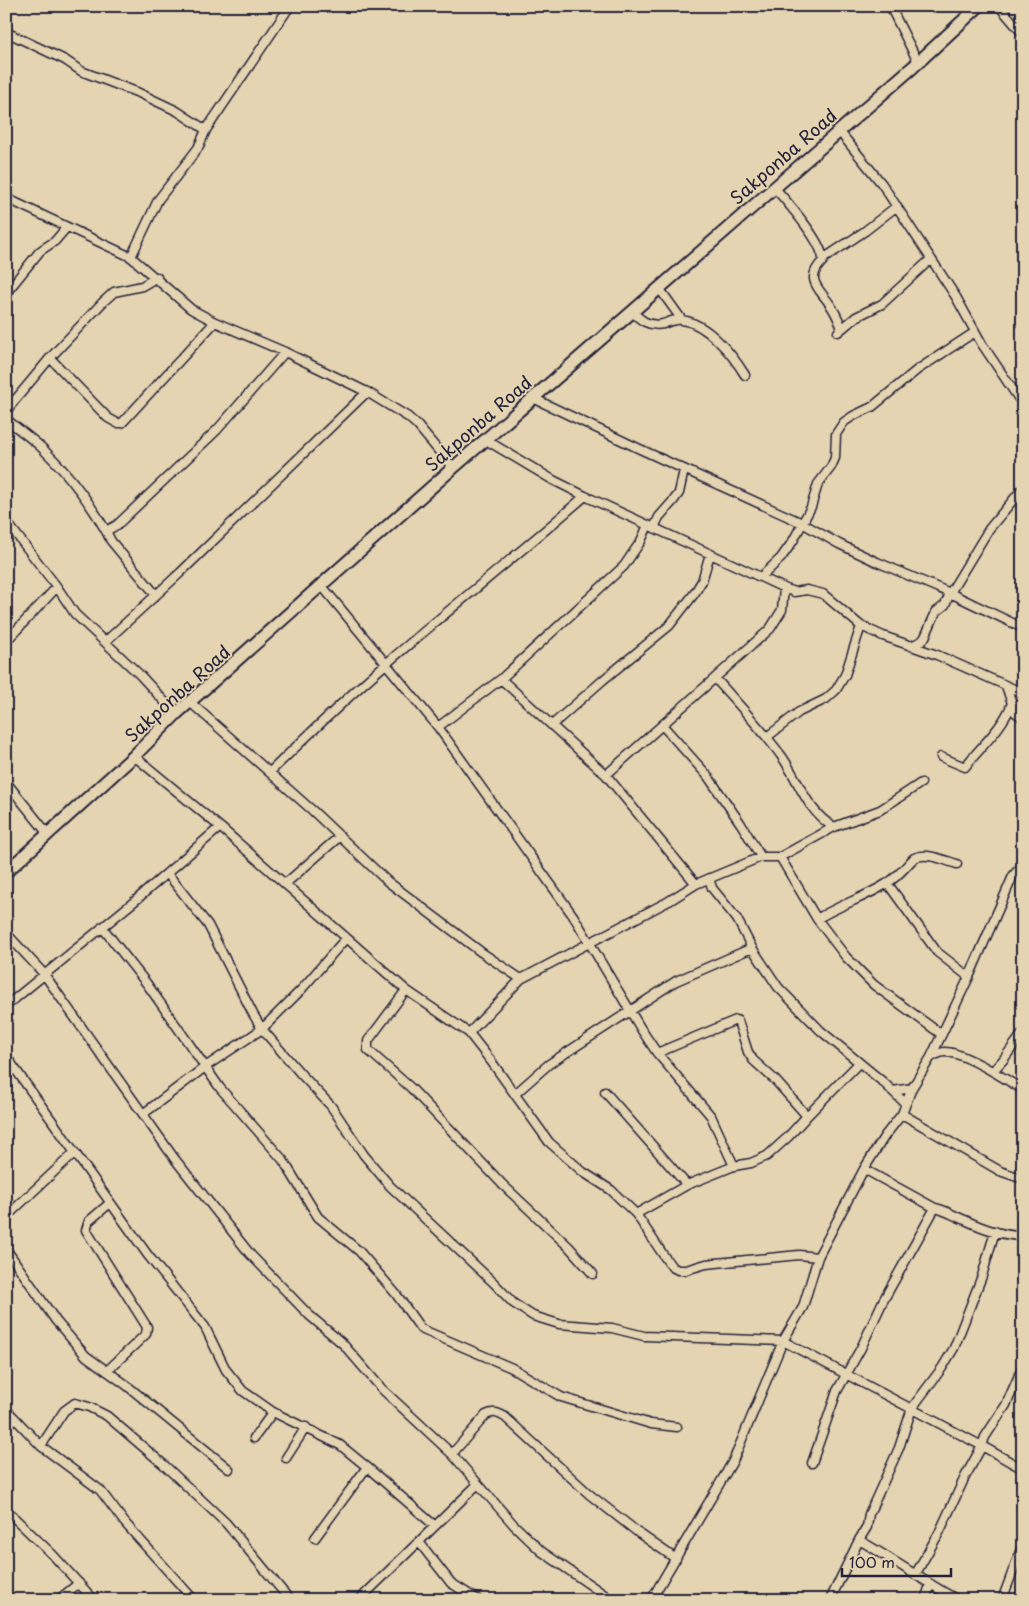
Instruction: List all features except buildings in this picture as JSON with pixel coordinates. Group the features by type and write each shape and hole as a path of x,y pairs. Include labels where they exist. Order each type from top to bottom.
{"main road":[{"name":"Sakponba Road","path":"6,872 134,756 176,714 191,703 453,468 918,62 979,6"}],"street":[{"path":"132,257 158,200 198,148 206,130 290,6"},
{"path":"890,6 918,62"},
{"path":"999,6 1023,34"},
{"path":"6,32 65,60 81,71 140,93 177,111 206,130"},
{"path":"839,131 882,184 897,206 956,297 975,332 1023,405"},
{"path":"774,187 810,231 823,255 823,259"},
{"path":"6,198 132,257 191,309 215,322 285,352 367,392 417,424 453,468"},
{"path":"897,206 823,259 813,274 814,282 831,305 840,330 856,317 882,304 931,259"},
{"path":"6,293 40,250 55,241 68,227"},
{"path":"6,411 50,358 114,292 142,286 156,277"},
{"path":"659,288 682,320"},
{"path":"632,311 639,319 648,324 662,324 682,320 706,331 729,351 745,375"},
{"path":"50,358 108,418 122,424 215,322"},
{"path":"761,578 781,558 802,523 811,506 818,484 831,467 835,458 836,434 844,422 852,416 872,407 917,370 975,332"},
{"path":"106,530 117,525 217,430 285,352"},
{"path":"105,642 367,392"},
{"path":"534,398 684,470 802,523 847,548 950,593 1023,628"},
{"path":"6,419 41,447 58,465 84,496 111,541 156,595"},
{"path":"486,440 553,480 585,496 784,588 794,592 807,590 823,594 861,626 937,655 1023,693"},
{"path":"438,727 501,679 624,566 651,527 679,493 684,470"},
{"path":"911,646 922,641 925,637 936,612 945,605 950,593 989,529 1023,488"},
{"path":"270,772 386,664 539,537 585,496"},
{"path":"6,521 76,614 140,675 176,714"},
{"path":"552,725 669,626 702,581 710,554"},
{"path":"322,586 438,727 574,917 630,1011 658,1053 711,1116 734,1166"},
{"path":"8,634 57,587"},
{"path":"606,775 770,629 782,610 784,588"},
{"path":"767,737 799,712 826,699 836,690 845,674 861,626"},
{"path":"715,678 782,755 807,800 820,817 834,828"},
{"path":"501,679 606,775 696,884"},
{"path":"1006,686 1015,712 1023,718"},
{"path":"191,703 270,772 387,881 481,952 521,979"},
{"path":"941,757 965,767 996,730 1008,713 1012,703"},
{"path":"663,726 707,775 761,857"},
{"path":"134,756 220,827 406,990 469,1033 549,1142 583,1172 611,1190 636,1214 672,1267 678,1270 686,1270 706,1264 799,1255 818,1258"},
{"path":"6,782 48,834"},
{"path":"469,1033 521,979 669,901 696,884 761,857 780,857 834,828 880,810 921,783"},
{"path":"6,1006 220,827"},
{"path":"285,884 340,836"},
{"path":"817,919 834,908 855,901 888,884 914,858 920,855 957,864"},
{"path":"780,857 817,919 846,957 874,985 941,1034"},
{"path":"651,1600 733,1461 783,1342 803,1307 818,1258 864,1169 884,1137 902,1114 912,1088 931,1057 969,977 1013,876 1023,867"},
{"path":"167,873 208,925 262,1029 331,1106 364,1156 390,1186 494,1283 512,1303 534,1316 559,1324 612,1328 644,1336 783,1342 912,1408 1023,1469"},
{"path":"709,878 712,888 737,919 752,948 778,987 821,1031 905,1103"},
{"path":"888,884 937,952 969,977"},
{"path":"102,927 147,984 220,1088 283,1160 318,1217 360,1251 396,1294 421,1329 512,1368 561,1396 651,1424 677,1427"},
{"path":"6,933 44,974 174,1158 250,1254 309,1315 343,1344 382,1389 452,1454 514,1525 541,1552 612,1600"},
{"path":"143,1114 206,1067 262,1029 301,990 346,938"},
{"path":"515,1094 549,1064 676,981 752,948"},
{"path":"406,990 368,1041 368,1050 411,1088 503,1185 569,1247 593,1274"},
{"path":"658,1053 736,1020 738,1021 748,1052 807,1116"},
{"path":"993,1071 1004,1060 1023,1033"},
{"path":"931,1057 946,1052 993,1071 1023,1090"},
{"path":"6,1056 147,1254 205,1327 226,1370 244,1391 273,1412 306,1427 340,1446 368,1467 435,1526"},
{"path":"636,1214 687,1185 734,1166 751,1163 767,1156 788,1137 859,1063"},
{"path":"893,1091 912,1088"},
{"path":"605,1092 687,1185"},
{"path":"902,1114 1000,1171 1023,1179"},
{"path":"6,1217 74,1153"},
{"path":"864,1169 935,1208 946,1210 962,1219 995,1231 1022,1236"},
{"path":"107,1370 146,1334 147,1327 86,1230 88,1221 110,1203"},
{"path":"812,1463 832,1404 883,1301 935,1208"},
{"path":"830,1600 867,1527 870,1514 899,1448 912,1408 942,1368 954,1348 982,1276 995,1231"},
{"path":"6,1249 40,1295 56,1321 86,1356 107,1370 228,1469"},
{"path":"915,1574 939,1533 985,1437 1014,1390 1023,1366"},
{"path":"41,1446 64,1411 75,1403 89,1407 107,1416 226,1523 290,1600"},
{"path":"6,1409 41,1446 100,1490 125,1523 194,1600"},
{"path":"254,1438 273,1412"},
{"path":"452,1454 486,1414 497,1412 505,1417 589,1494 640,1534 676,1559"},
{"path":"286,1458 306,1427"},
{"path":"315,1538 368,1467"},
{"path":"358,1600 478,1484"},
{"path":"6,1510 52,1554 94,1600"},
{"path":"859,1540 883,1553 930,1585 958,1600"},
{"path":"419,1542 451,1583 478,1600"},
{"path":"1002,1600 1023,1544"},
{"path":"58,1600 79,1583"},
{"path":"925,1600 930,1585"}]}
